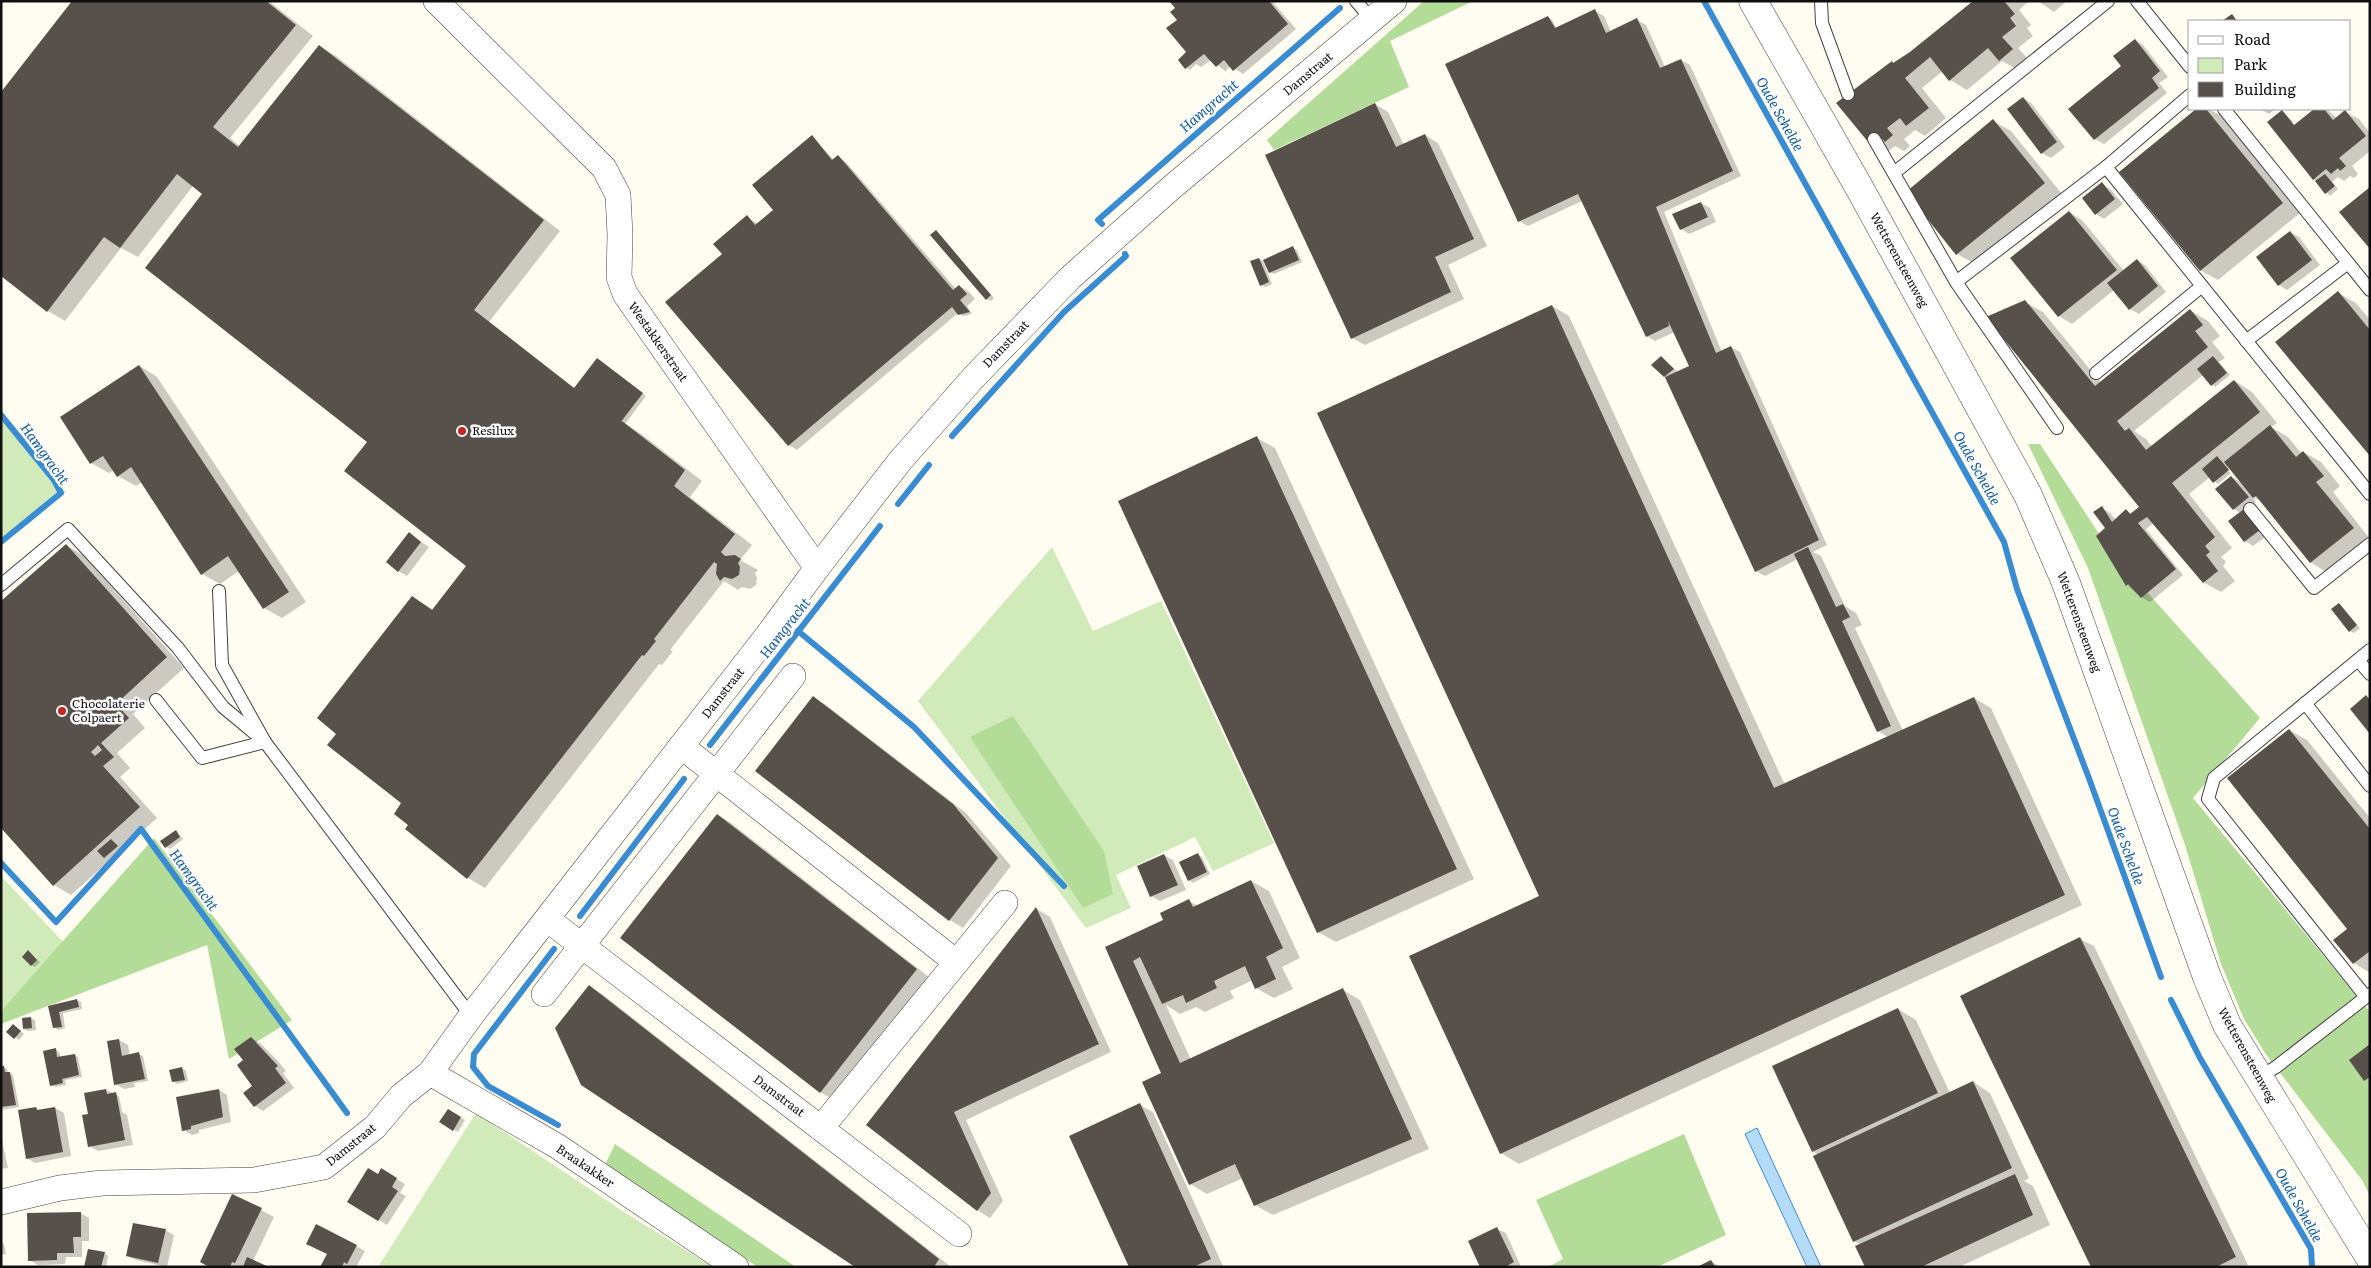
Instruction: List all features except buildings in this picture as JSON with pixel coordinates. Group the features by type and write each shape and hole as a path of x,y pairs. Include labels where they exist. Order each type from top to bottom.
{"street":[{"name":"Westakkerstraat","path":"436,1 604,168 618,195 619,277 625,294 817,568"},
{"name":"Damstraat","path":"1,1202 60,1188 102,1183 254,1180 324,1167 375,1126 401,1096 430,1073 471,1016 767,636 900,461 974,377 1071,277 1364,11 1394,1"},
{"name":"Wetterensteenweg","path":"1752,1 1860,189 2028,495 2066,583 2207,977 2228,1025 2258,1078 2370,1258"},
{"path":"544,994 715,773 794,676"},
{"path":"681,746 956,962"},
{"path":"821,1128 1005,903"},
{"name":"Damstraat","path":"547,918 959,1234"},
{"name":"Braakakker","path":"430,1073 557,1146 736,1267"}],"lane":[{"path":"1821,1 1822,23 1848,94"},
{"path":"1894,173 2108,1"},
{"path":"2137,1 2188,65"},
{"path":"1956,282 2106,167 2188,97"},
{"path":"2225,110 2370,290"},
{"path":"1874,139 1956,282 2057,428"},
{"path":"2106,167 2370,494"},
{"path":"2246,341 2348,262"},
{"path":"2096,373 2202,286"},
{"path":"2250,509 2314,588 2370,544"},
{"path":"1,585 68,529 178,648 223,707 265,742"},
{"path":"219,591 222,665 265,742 471,1016"},
{"path":"2258,1078 2276,1067 2368,995 2208,800 2214,778 2370,650"},
{"path":"2358,660 2370,674"},
{"path":"156,700 202,758 265,742"},
{"path":"2305,704 2370,786"}],"green space":[{"path":"1424,1 1473,1 1390,41 1409,87 1274,150 1267,140"},
{"path":"1,415 66,492 1,545"},
{"path":"2028,444 2040,444 2111,552 2260,718 2193,798 2370,1012 2370,1196 2362,1180 2265,1053 2244,1019 2221,964 2185,845 2088,568"},
{"path":"1052,547 1093,631 1161,601 1274,843 1213,871 1195,837 1116,875 1131,908 1086,928 918,701"},
{"path":"1013,716 1104,851 1113,894 1083,908 970,737"},
{"path":"154,838 292,1020 229,1059 207,945 1,1024 1,1011"},
{"path":"1,876 63,942 1,1011"},
{"path":"476,1113 627,1214 713,1267 378,1267"},
{"path":"1684,1134 1726,1235 1657,1267 1548,1267 1563,1259 1536,1200"},
{"path":"615,1144 796,1267 758,1267 604,1167"}],"water":[{"path":"1757,1128 1821,1267 1807,1267 1745,1134"}],"waterway":[{"name":"Oude Schelde","path":"1704,1 2004,542 2017,589 2090,781 2161,977"},
{"name":"Hamgracht","path":"1102,224 1098,220 1340,8"},
{"name":"Hamgracht","path":"952,436 1064,312 1126,256 1125,254"},
{"name":"Hamgracht","path":"1,415 54,480 61,493 1,542"},
{"name":"Hamgracht","path":"898,504 929,465"},
{"name":"Hamgracht","path":"710,745 880,526"},
{"path":"798,631 914,727 1064,886"},
{"name":"Hamgracht","path":"580,916 684,779"},
{"name":"Hamgracht","path":"1,863 56,922 141,829 347,1113"},
{"name":"Hamgracht","path":"554,949 474,1054 473,1067 488,1086 558,1125"},
{"name":"Oude Schelde","path":"2171,1000 2200,1058 2311,1249 2312,1267"}],"place":[{"name":"Resilux","path":"462,431"},
{"name":"Chocolaterie Colpaert","path":"62,711"}]}
